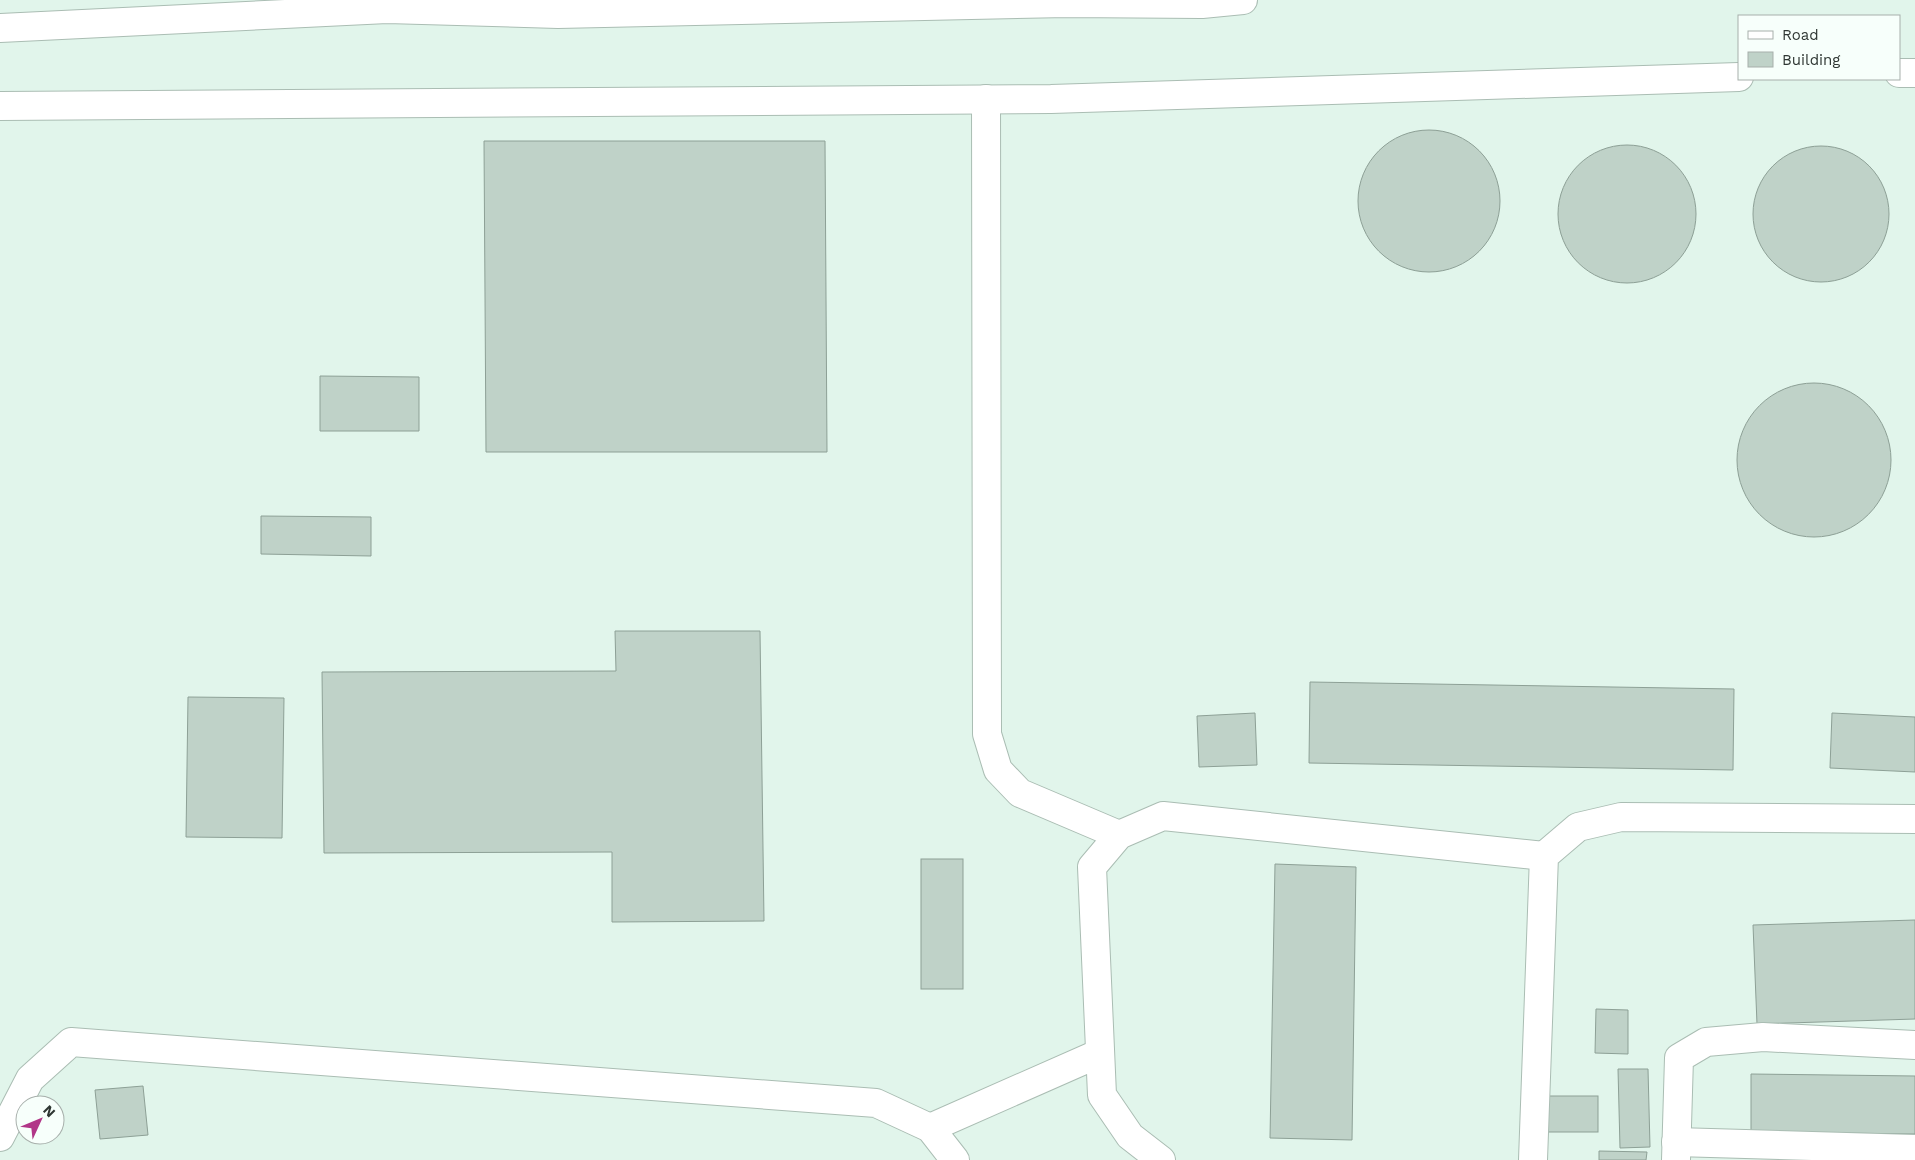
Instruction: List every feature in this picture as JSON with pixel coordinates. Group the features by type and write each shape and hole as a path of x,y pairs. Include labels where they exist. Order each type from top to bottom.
{"lane":[{"path":"0,28 387,9 558,14 1067,3 1202,4 1242,0"},
{"path":"1900,73 1915,73"},
{"path":"0,106 1061,98 1738,77"},
{"path":"986,99 987,734 998,770 1020,793 1119,835"},
{"path":"1161,1160 1130,1136 1102,1095 1092,867 1119,835 1163,816 1544,856 1578,827 1621,817 1915,819"},
{"path":"1533,1160 1544,856"},
{"path":"1915,1044 1763,1037 1706,1042 1679,1058 1676,1151 1915,1149"},
{"path":"0,1137 30,1079 71,1042 876,1103 930,1128 955,1160"},
{"path":"930,1128 1100,1053"}],"building":[{"path":"1429,130 1443,131 1456,135 1479,151 1495,174 1499,187 1499,215 1495,228 1479,251 1456,267 1443,271 1429,272 1415,271 1402,267 1379,251 1363,228 1359,215 1358,201 1359,187 1363,174 1379,151 1402,135 1415,131"},
{"path":"484,141 825,141 827,452 486,452"},
{"path":"1627,145 1641,146 1654,150 1676,165 1691,187 1695,200 1695,228 1691,241 1676,263 1654,278 1641,282 1627,283 1613,282 1600,278 1578,263 1563,241 1559,228 1558,214 1559,200 1563,187 1578,165 1600,150 1613,146"},
{"path":"1821,146 1847,151 1859,157 1869,166 1878,176 1884,188 1889,214 1884,240 1878,252 1869,262 1859,271 1847,277 1821,282 1795,277 1783,271 1773,262 1764,252 1758,240 1753,214 1758,188 1764,176 1773,166 1783,157 1795,151"},
{"path":"320,376 419,377 419,431 320,431"},
{"path":"1814,383 1844,388 1869,405 1886,430 1891,460 1886,490 1869,515 1844,532 1814,537 1784,532 1759,515 1742,490 1737,460 1742,430 1759,405 1784,388"},
{"path":"261,516 371,517 371,556 261,554"},
{"path":"615,631 760,631 764,921 612,922 612,852 324,853 322,672 616,671"},
{"path":"1310,682 1734,689 1733,770 1309,763"},
{"path":"188,697 284,698 282,838 186,837"},
{"path":"1255,713 1257,765 1199,767 1197,716"},
{"path":"1832,713 1915,717 1915,772 1830,768"},
{"path":"921,859 963,859 963,989 921,989"},
{"path":"1275,864 1356,867 1352,1140 1270,1138"},
{"path":"1915,920 1915,1019 1757,1024 1753,925"},
{"path":"1596,1009 1628,1010 1628,1054 1595,1053"},
{"path":"1618,1069 1648,1069 1650,1147 1620,1148"},
{"path":"1751,1074 1915,1076 1915,1134 1751,1132"},
{"path":"143,1086 148,1135 100,1139 95,1090"},
{"path":"1545,1096 1598,1096 1598,1132 1545,1132"},
{"path":"1599,1151 1647,1152 1646,1160 1599,1160"}]}
